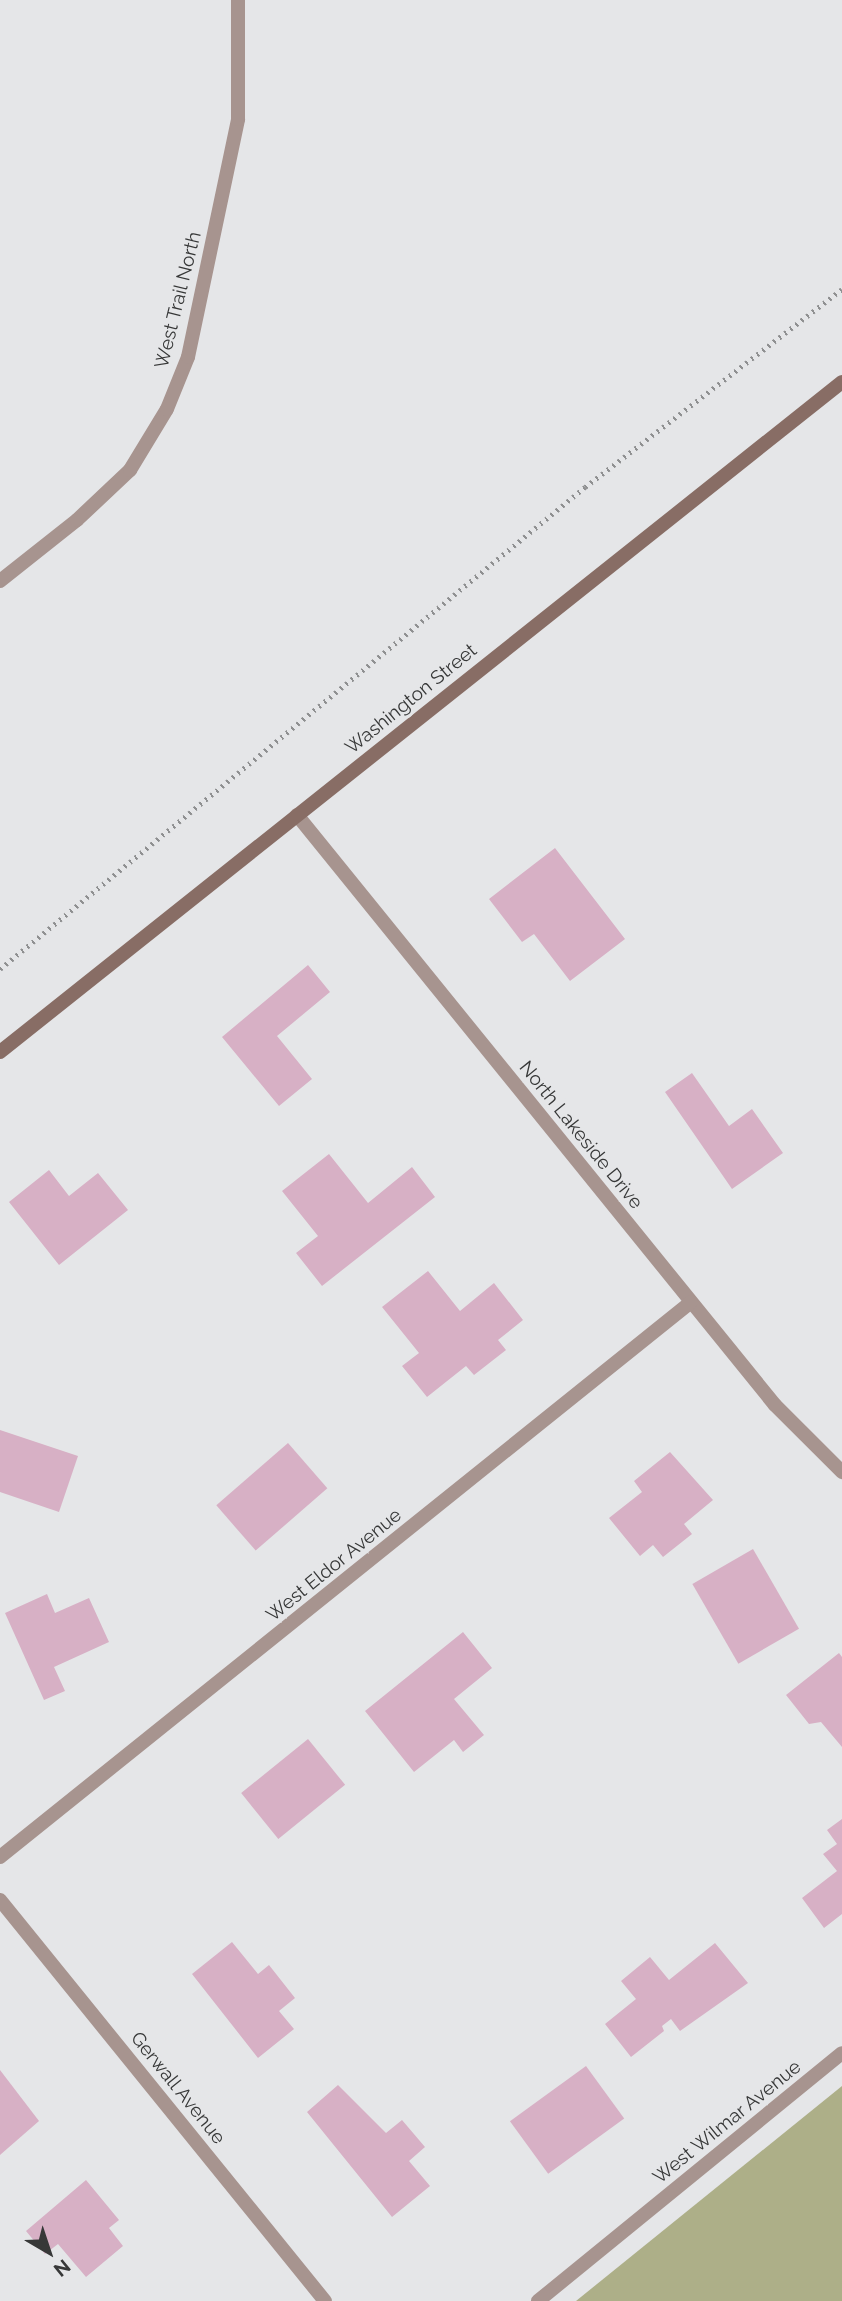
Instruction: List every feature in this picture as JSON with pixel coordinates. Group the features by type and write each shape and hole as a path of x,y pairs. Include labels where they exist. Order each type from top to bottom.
{"main road":[{"name":"Washington Street","path":"0,1064 3,1050 842,382"}],"street":[{"name":"West Trail North","path":"0,581 77,520 130,470 167,409 188,357 238,119 238,0"},
{"name":"North Lakeside Drive","path":"297,815 775,1405 842,1472"},
{"name":"West Eldor Avenue","path":"0,1857 691,1302"},
{"name":"Gerwall Avenue","path":"0,1900 326,2301"},
{"name":"West Wilmar Avenue","path":"538,2301 842,2053"}],"path":[{"path":"0,969 585,488 842,289"}],"green space":[{"path":"842,2086 842,2301 576,2301"}],"building":[{"path":"555,848 625,939 570,981 534,934 522,942 489,899"},
{"path":"308,965 330,992 277,1036 312,1079 279,1106 222,1037"},
{"path":"692,1073 729,1126 752,1109 783,1153 732,1189 665,1092"},
{"path":"329,1154 368,1203 412,1167 435,1197 322,1286 296,1253 318,1236 282,1191"},
{"path":"49,1170 69,1196 98,1173 128,1210 59,1265 9,1202"},
{"path":"428,1271 460,1311 494,1283 523,1320 498,1340 506,1350 474,1375 466,1366 427,1397 402,1366 419,1353 382,1307"},
{"path":"0,1430 78,1456 59,1512 0,1492"},
{"path":"288,1443 327,1488 256,1551 216,1505"},
{"path":"670,1452 713,1500 684,1524 692,1534 663,1557 653,1545 640,1556 609,1518 642,1492 634,1481"},
{"path":"753,1549 799,1629 738,1664 692,1584"},
{"path":"47,1594 55,1613 89,1598 109,1642 54,1667 65,1691 44,1700 5,1613"},
{"path":"463,1632 492,1668 454,1699 484,1735 463,1752 454,1740 414,1772 365,1711"},
{"path":"839,1653 842,1657 842,1747 821,1722 809,1724 786,1695"},
{"path":"308,1739 345,1785 278,1839 241,1793"},
{"path":"842,1819 842,1914 824,1928 802,1898 837,1871 823,1854 837,1844 827,1830"},
{"path":"232,1942 258,1974 269,1965 295,1998 279,2011 294,2029 258,2058 192,1974"},
{"path":"715,1943 748,1983 680,2031 671,2019 662,2026 664,2031 631,2057 605,2024 636,1999 621,1981 650,1957 669,1980"},
{"path":"586,2066 624,2119 548,2174 510,2121"},
{"path":"0,2070 39,2121 0,2155"},
{"path":"338,2085 386,2133 402,2120 425,2147 409,2161 430,2186 392,2217 307,2112"},
{"path":"86,2180 119,2220 109,2228 123,2246 86,2277 58,2244 45,2254 26,2231"}]}
